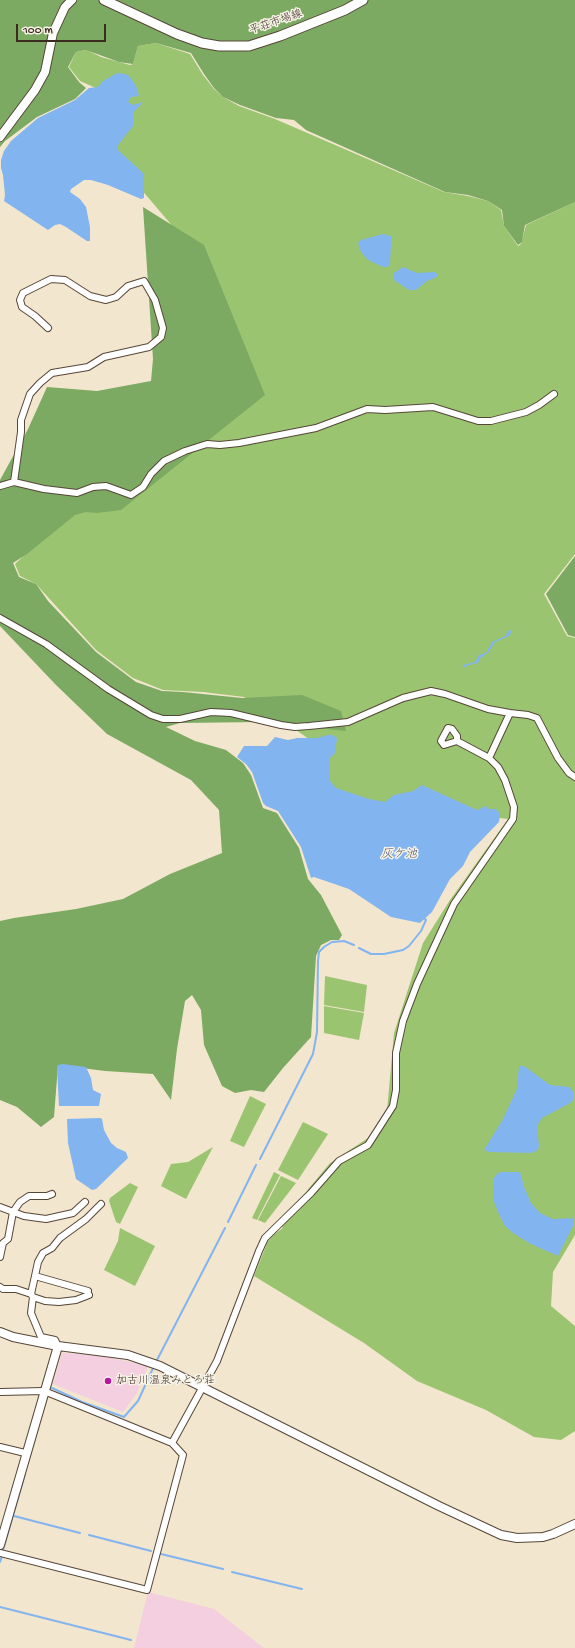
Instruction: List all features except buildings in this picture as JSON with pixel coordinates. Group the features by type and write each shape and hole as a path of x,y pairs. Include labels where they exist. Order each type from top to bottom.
{"main road":[{"name":"平荘市場線","path":"104,0 177,34 202,43 219,46 249,46 280,36 345,10 363,0"}],"street":[{"path":"0,136 35,90 45,72 53,33 65,7 72,0"},
{"path":"14,482 22,432 21,420 30,394 40,383 52,373 88,367 104,357 149,346 161,337 163,328 155,300 144,281 128,286 116,297 106,300 90,296 65,280 51,279 23,293 20,300 22,307 48,328"},
{"path":"0,486 14,482 44,489 77,493 93,487 106,486 131,495 143,487 151,474 164,462 185,451 207,444 220,445 239,443 316,428 367,409 385,410 432,407 478,421 491,422 526,412 554,394"},
{"path":"0,618 46,644 108,689 151,715 163,719 180,719 211,712 231,713 295,727 348,722 403,698 431,691 445,694 488,709 538,718 558,758 569,773 575,777"},
{"path":"489,758 510,713"},
{"path":"172,1443 217,1361 265,1238 311,1193 339,1161 368,1145 393,1106 396,1090 396,1053 403,1020 417,984 454,904 513,819 514,806 505,780 498,767 489,758 457,741"},
{"path":"0,1257 2,1242 8,1239 13,1212 22,1199 29,1196 47,1196 52,1194"},
{"path":"0,1207 36,1219 46,1220 73,1213 85,1202"},
{"path":"0,1545 58,1346 56,1340 41,1337 31,1313 32,1295 38,1262 44,1253 52,1248 60,1238 86,1219 101,1204"},
{"path":"0,1287 3,1289 16,1289 45,1301 59,1302 76,1300 89,1293 35,1276"},
{"path":"0,1332 13,1337 58,1346 128,1355 160,1366 501,1536 517,1538 543,1537 554,1534 575,1524"},
{"path":"0,1392 44,1391 172,1443 183,1454 147,1590 0,1553"},
{"path":"0,1447 26,1453"}],"shaded area":[{"path":"62,1353 94,1354 148,1366 137,1393 123,1412 53,1384"},
{"path":"148,1592 214,1609 264,1648 134,1648"}],"green space":[{"path":"0,0 575,0 575,202 525,225 522,242 518,245 504,226 502,210 488,201 468,195 445,192 306,130 294,120 276,118 223,97 214,88 191,53 156,43 138,46 133,64 119,62 86,50 76,52 68,67 79,82 86,88 75,99 37,117 5,141 0,147"},
{"path":"156,43 190,54 214,89 223,97 239,106 275,119 444,192 488,201 501,210 504,226 518,246 522,241 526,225 575,202 575,554 544,594 567,636 575,638 575,1235 553,1272 551,1306 575,1326 575,1431 561,1440 534,1437 486,1410 417,1381 364,1343 254,1276 268,1241 273,1235 283,1228 278,1221 305,1193 330,1163 368,1138 387,1111 394,1033 423,943 450,900 508,819 388,806 331,791 323,749 262,706 244,697 203,692 163,690 133,678 96,650 36,584 20,576 15,564 79,504 131,490 192,249 117,161 115,144 116,97 80,81 69,67 76,52 87,50 101,57 130,65 133,64 138,46"},
{"path":"143,207 204,245 265,395 121,510 97,513 86,512 75,515 27,554 13,563 19,577 36,584 48,601 96,652 136,682 162,691 242,698 302,695 341,711 346,731 260,722 180,723 166,727 195,741 226,750 243,763 251,775 263,808 277,813 299,848 308,879 321,895 342,935 339,940 331,940 321,945 316,956 311,1037 264,1092 251,1090 235,1093 222,1086 204,1045 201,1010 192,995 185,1001 177,1049 171,1100 153,1074 105,1071 58,1065 54,1117 41,1127 17,1107 0,1100 0,921 76,909 123,899 170,874 222,853 219,810 191,780 107,734 56,685 0,626 0,480 28,429 47,387 97,391 151,381 153,359"},
{"path":"575,556 575,637 568,635 546,594"},
{"path":"325,976 367,985 364,1012 324,1005"},
{"path":"324,1006 364,1013 359,1040 324,1033"},
{"path":"250,1096 266,1104 244,1147 230,1141"},
{"path":"303,1122 328,1134 298,1180 278,1170"},
{"path":"213,1147 186,1199 161,1186 171,1164 188,1162"},
{"path":"274,1172 280,1175 257,1220 252,1218"},
{"path":"281,1176 296,1183 265,1223 258,1220"},
{"path":"130,1183 138,1187 120,1224 116,1222 109,1201 110,1198"},
{"path":"120,1228 155,1246 135,1286 104,1270 118,1241"}],"water":[{"path":"117,73 129,76 136,86 139,96 131,97 128,102 133,105 143,102 133,113 133,126 118,145 117,149 144,174 144,198 141,199 108,185 91,180 84,180 71,189 70,192 80,199 86,207 90,227 90,241 87,241 60,224 55,225 48,230 4,201 5,195 1,160 4,151 11,141 38,118 75,100 89,88 98,87 103,81"},
{"path":"383,234 391,236 390,264 388,267 383,267 368,260 361,252 358,243 361,240"},
{"path":"403,267 417,273 435,272 437,277 427,281 416,290 409,290 394,280 394,273"},
{"path":"509,630 512,631 509,636 495,642 488,653 480,658 478,663 463,668 463,665 475,662 479,655 486,653 492,642 505,636"},
{"name":"灰ケ池","path":"332,735 337,738 335,753 330,758 330,781 336,788 369,799 385,802 394,795 413,791 422,785 477,810 486,806 489,809 496,809 500,814 499,822 470,852 463,866 450,879 432,912 420,923 391,917 349,889 314,877 311,878 301,847 278,811 266,806 263,803 252,772 246,764 237,757 244,746 267,746 275,737 288,740 297,738 317,738"},
{"path":"63,1064 86,1067 91,1078 93,1090 101,1094 99,1106 59,1106 57,1068 58,1065"},
{"path":"519,1066 524,1066 550,1085 569,1087 573,1091 574,1097 572,1102 542,1118 537,1126 538,1150 531,1153 489,1152 484,1150 502,1121 517,1089"},
{"path":"67,1119 102,1119 104,1130 111,1143 117,1148 126,1152 128,1158 96,1189 92,1190 76,1179 68,1143"},
{"path":"520,1172 524,1187 531,1203 540,1213 553,1219 574,1218 573,1226 558,1256 531,1244 513,1233 505,1226 493,1199 494,1178 498,1173"}],"waterway":[{"path":"359,948 371,954 384,954 403,950 409,946 421,931 426,920 424,918"},
{"path":"260,1159 313,1054 317,1032 319,952 332,942 344,941 354,945"},
{"path":"228,1222 256,1165"},
{"path":"156,1362 225,1228"},
{"path":"52,1388 82,1402 124,1417 138,1401 154,1366"},
{"path":"3,1550 25,1474"},
{"path":"14,1516 80,1533"},
{"path":"89,1535 151,1551"},
{"path":"161,1554 223,1569"},
{"path":"0,1562 2,1556"},
{"path":"232,1572 302,1589"},
{"path":"0,1607 131,1640"}],"place":[{"name":"加古川温泉みとろ荘","path":"108,1381"}]}
